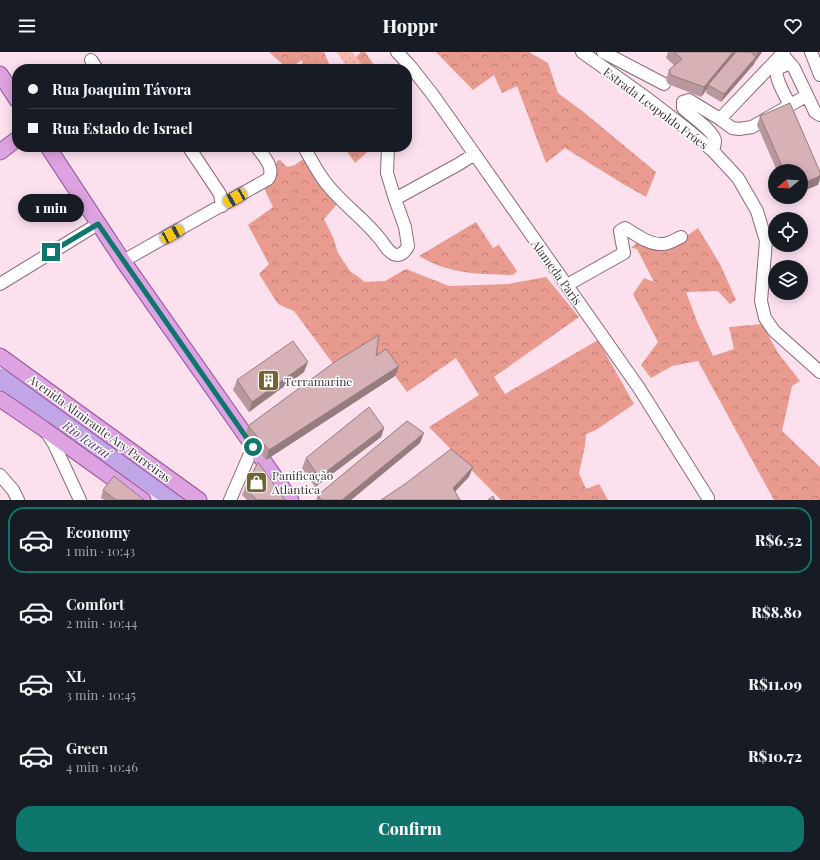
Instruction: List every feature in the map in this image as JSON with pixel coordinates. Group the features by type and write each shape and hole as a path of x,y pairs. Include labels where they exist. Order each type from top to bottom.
{"main road":[{"path":"0,74 12,92"},
{"path":"0,152 12,143"},
{"path":"51,152 123,261 291,500"},
{"name":"Avenida Almirante Ary Parreiras","path":"0,356 199,500"},
{"path":"0,399 143,500"}],"street":[{"name":"Alameda Paris","path":"397,52 408,64"},
{"name":"Estrada Leopoldo Fróes","path":"582,52 648,99 713,151 738,178 757,211 766,241 761,301 765,318 774,331 820,372"},
{"path":"603,52 664,84"},
{"path":"811,52 820,75"},
{"path":"720,119 785,57"},
{"path":"785,57 815,112 820,115"},
{"path":"785,57 776,72 777,79 790,105"},
{"name":"Alameda Paris","path":"412,68 639,388 708,498"},
{"path":"713,151 715,141 711,133 683,108 683,102 689,100 732,128 746,129 806,96"},
{"path":"192,152 220,194 222,206"},
{"path":"123,261 262,184 270,175 270,166 260,152"},
{"path":"307,152 323,179 333,192 374,231 388,250 395,255 399,255 406,250 408,241 405,227 387,173 388,152"},
{"path":"395,199 473,155"},
{"path":"0,284 98,224"},
{"path":"567,285 624,253 620,231 625,228 651,242 664,244 682,237"},
{"path":"44,429 54,444 80,500"},
{"path":"230,500 253,447"},
{"path":"0,475 13,490 18,500"}],"shaded area":[{"path":"337,52 352,52 362,64 345,64"}],"green space":[{"path":"269,52 324,52 329,64 302,64 302,60 296,64 282,64"},
{"path":"361,52 365,52 373,64 362,64 356,57"},
{"path":"436,52 529,52 548,63 558,93 586,114 656,172 646,197 565,148 546,163 517,86 502,93 494,75 473,90"},
{"path":"347,152 367,152 355,163"},
{"path":"307,156 337,204 324,219 333,237 338,253 350,271 365,282 385,281 406,269 449,286 508,284 546,277 579,317 494,377 505,394 598,340 634,404 596,430 586,434 579,473 586,489 599,484 608,500 501,500 429,427 479,395 456,358 407,392 383,359 337,369 294,311 278,304 259,274 269,264 248,225 273,207 261,182 274,172 277,161 280,160 287,167 295,165"},
{"path":"476,222 493,248 499,245 517,271 513,275 453,270 430,262 419,256"},
{"path":"698,228 720,264 736,300 730,304 718,291 686,292 698,324 713,356 734,349 729,327 762,324 778,353 800,381 792,386 782,431 820,467 820,500 774,500 698,361 672,366 651,378 641,365 658,342 633,294 644,278 654,282 637,249 631,248 639,241 678,242"}],"building":[{"path":"674,52 733,52 704,87 671,75 669,70 682,59"},
{"path":"736,52 751,52 756,57 724,94 708,85"},
{"path":"790,103 820,172 820,176 808,181 808,164 781,164 760,116"},
{"path":"379,335 376,356 386,349 399,366 269,450 248,426 336,361"},
{"name":"Terramarine","path":"293,341 308,362 252,402 237,380"},
{"path":"369,407 384,428 319,477 306,458"},
{"path":"407,421 424,433 342,500 321,500 318,495"},
{"path":"451,449 473,467 453,488 460,500 381,500 405,484"},
{"name":"Panificação Atlantica","path":"258,462 285,500 257,500 245,488"},
{"path":"114,476 144,500 116,500 103,490"},
{"path":"493,496 495,500 488,500"}],"waterway":[{"name":"Rio Icaraí","path":"0,378 175,500"}],"place":[{"name":"Terramarine","path":"269,381"},
{"name":"Panificação Atlantica","path":"257,482"}],"route":[{"path":"51,252 98,224 253,447"}]}
